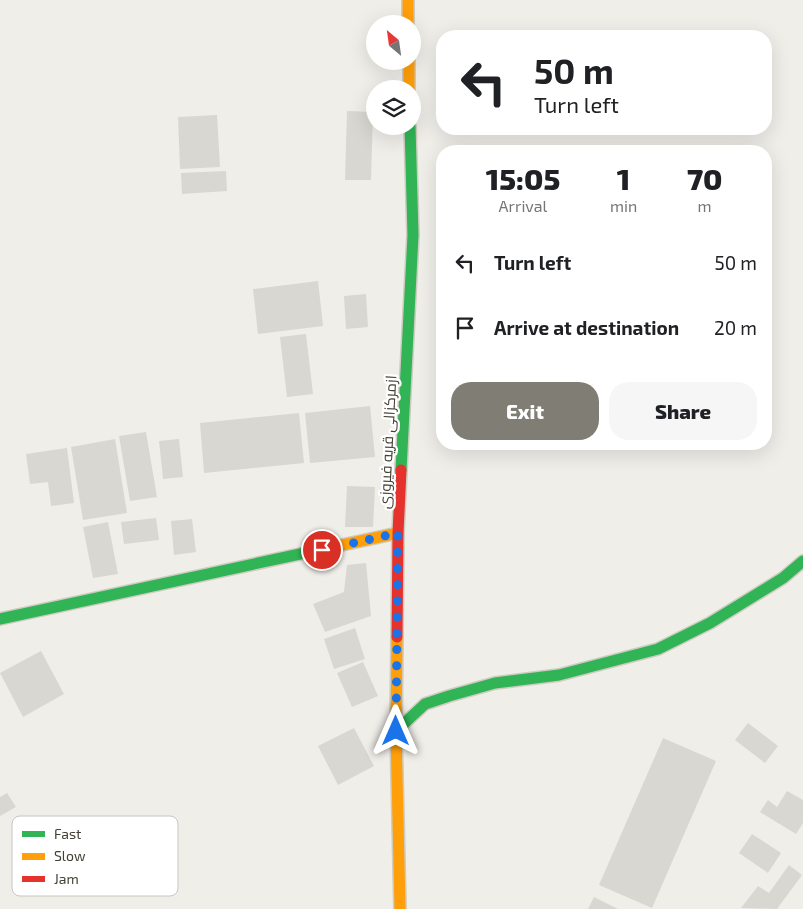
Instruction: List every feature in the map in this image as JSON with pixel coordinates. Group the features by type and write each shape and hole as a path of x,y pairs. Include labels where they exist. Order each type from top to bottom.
{"street":[{"path":"408,0 408,15"},
{"name":"ازمرکزالی قریه فیروزی","path":"400,909 396,731 398,533 412,235 410,135"},
{"path":"0,619 398,533"},
{"path":"396,731 425,704 449,696 494,683 559,675 658,649 710,624 783,578 803,561"}],"building":[{"path":"347,111 366,112 366,135 372,135 371,180 345,180"},
{"path":"217,115 220,167 180,169 178,117"},
{"path":"226,171 227,191 182,194 181,173"},
{"path":"318,281 323,326 258,334 253,289"},
{"path":"366,294 368,327 346,329 344,296"},
{"path":"306,334 313,394 287,397 280,337"},
{"path":"370,406 375,457 310,463 305,413"},
{"path":"299,413 304,463 204,473 200,423"},
{"path":"146,432 157,497 130,501 119,436"},
{"path":"115,439 127,513 83,520 71,447"},
{"path":"179,439 183,477 163,479 159,441"},
{"path":"67,448 74,503 51,506 48,482 30,484 26,454"},
{"path":"347,486 375,487 373,527 345,527"},
{"path":"156,518 159,540 124,544 121,522"},
{"path":"192,519 196,552 174,555 171,521"},
{"path":"108,522 118,574 93,578 83,527"},
{"path":"366,563 371,616 325,632 313,604 344,592 347,565"},
{"path":"355,628 365,659 334,669 324,639"},
{"path":"41,651 64,694 23,717 0,673"},
{"path":"363,662 378,696 352,707 337,673"},
{"path":"748,723 778,746 765,763 735,740"},
{"path":"354,728 374,766 338,785 318,746"},
{"path":"663,738 716,761 652,908 599,885"},
{"path":"787,791 803,800 803,823 796,834 760,812 768,800 777,807"},
{"path":"7,793 16,807 0,816 0,797"},
{"path":"752,834 781,853 768,873 739,853"},
{"path":"789,865 802,875 777,909 741,908 758,886 769,893"},
{"path":"594,897 618,909 588,909"}],"traffic: fast":[{"path":"401,470 413,235 410,135"},
{"path":"0,619 314,551"},
{"path":"396,731 425,704 449,696 495,683 559,675 658,649 710,623 783,578 803,561"}],"traffic: slow":[{"path":"408,0 408,15"},
{"path":"409,70 409,80"},
{"path":"314,551 398,533"},
{"path":"397,637 396,731 400,909"}],"traffic: jam":[{"path":"397,637 401,470"}],"route":[{"path":"322,550 398,533 396,731"}]}
